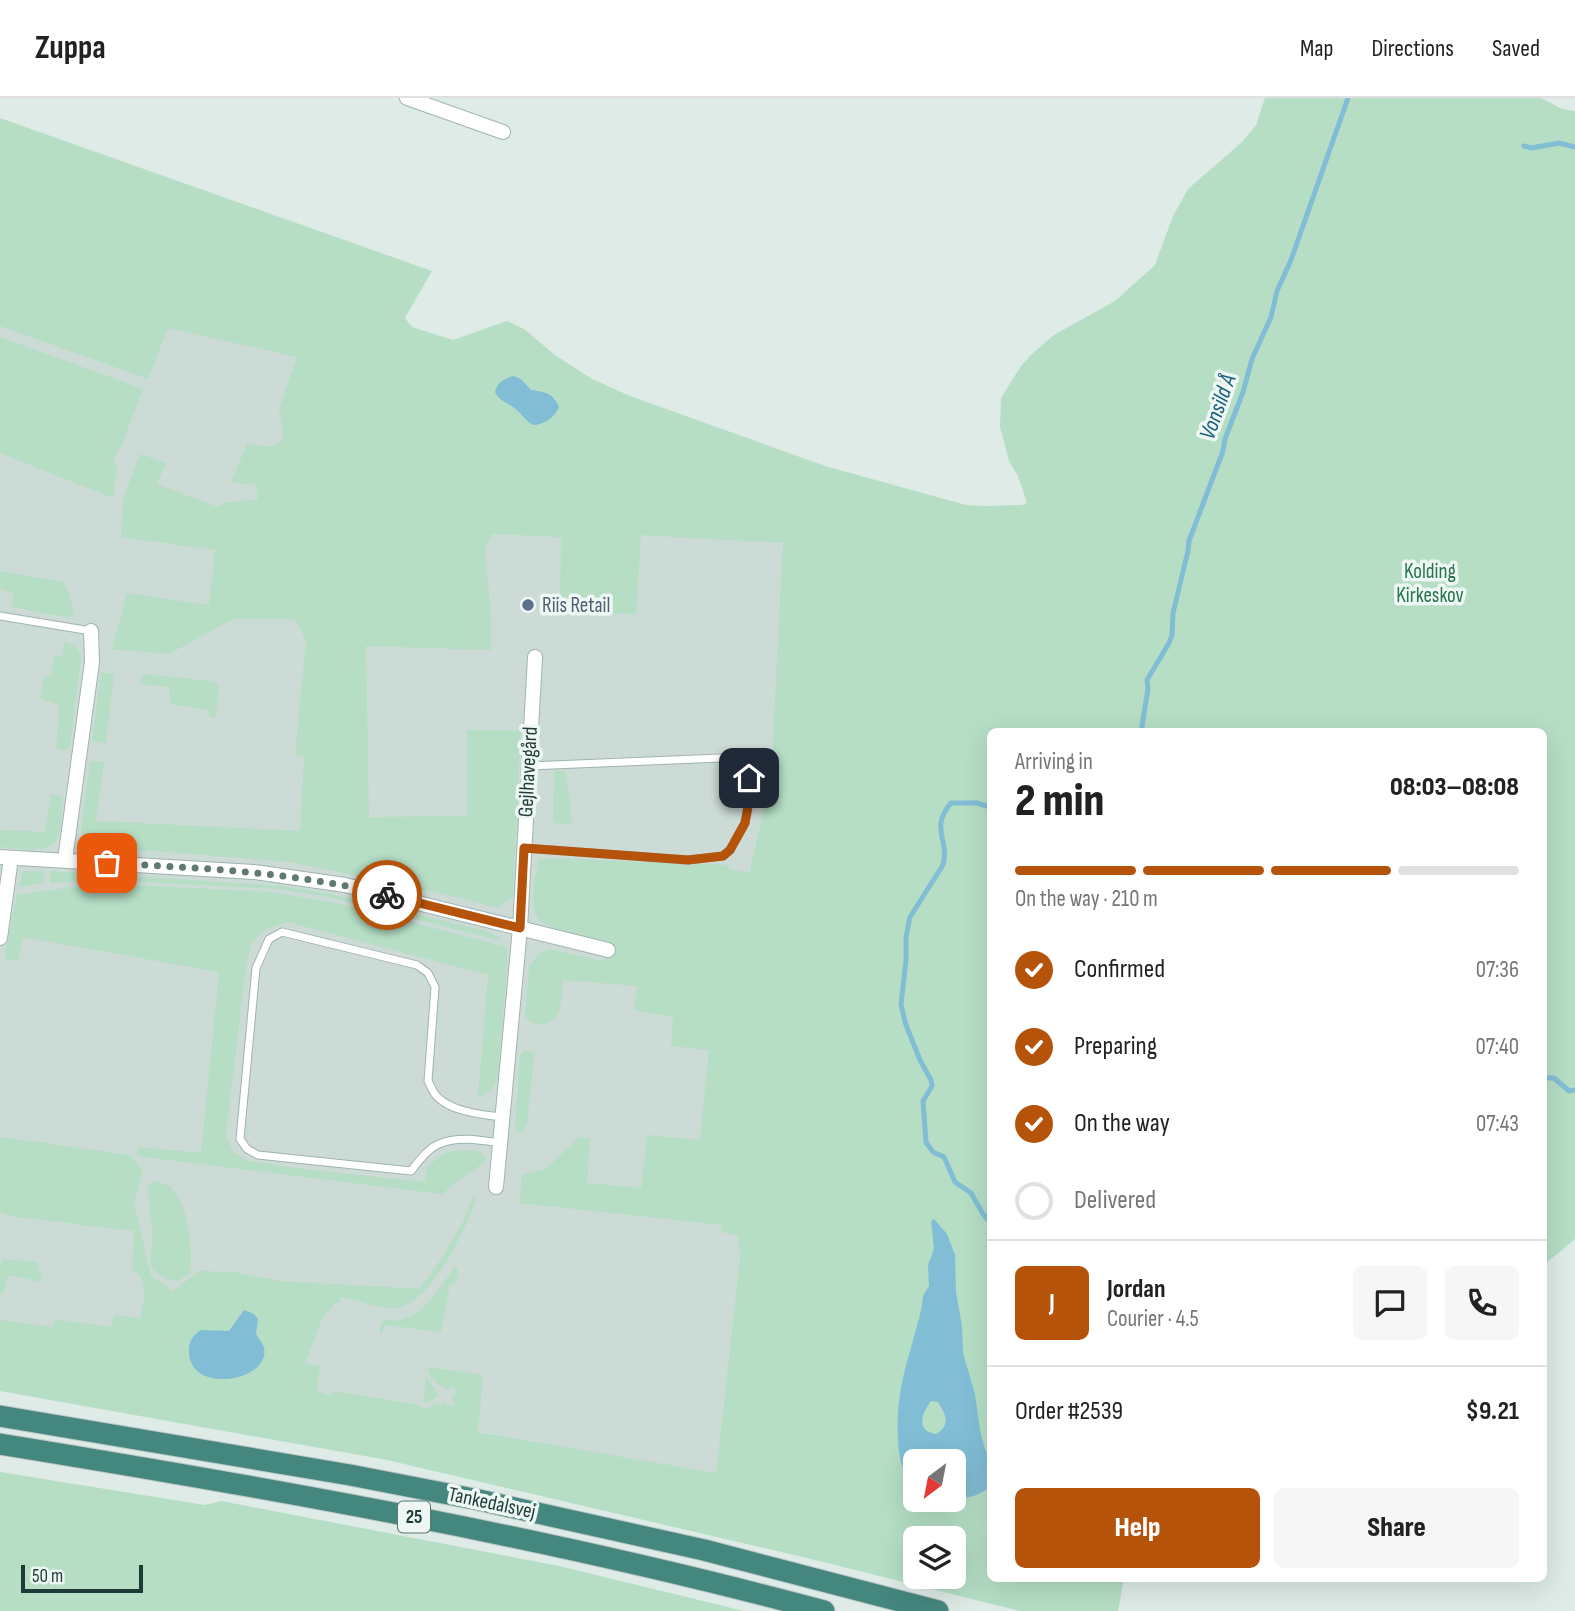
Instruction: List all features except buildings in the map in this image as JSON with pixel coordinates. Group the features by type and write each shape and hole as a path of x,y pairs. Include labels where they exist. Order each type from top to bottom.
{"highway":[{"name":"Tankedalsvej","path":"0,1416 338,1473 479,1500 704,1550 938,1611"},
{"name":"Tankedalsvej","path":"0,1444 330,1500 558,1546 824,1611"}],"street":[{"path":"407,98 503,132"},
{"path":"65,860 92,662 91,631"},
{"name":"Gejlhavegård","path":"496,1187 520,928 536,657"},
{"path":"0,938 6,857 254,872 345,885 607,950"}],"lane":[{"path":"0,616 91,631"},
{"path":"524,848 688,860 723,856 730,850 745,823 750,796 749,778 735,763 720,758 528,766"},
{"path":"500,1143 469,1138 438,1144 422,1157 411,1171 258,1155 247,1149 240,1139 256,968 269,939 282,932 417,965 428,973 435,986 428,1081 433,1093 443,1102 475,1114 502,1117"}],"shaded area":[{"path":"0,283 360,370 842,548 773,741 771,775 749,872 800,880 740,1256 716,1474 132,1370 0,1350"}],"green space":[{"name":"Kolding Kirkeskov","path":"1265,98 1541,98 1562,109 1575,111 1575,1239 1547,1262 1547,728 987,728 987,1582 1123,1582 1118,1611 1020,1611 932,1589 966,1589 966,1526 903,1526 903,1582 387,1460 0,1391 0,1320 53,1327 55,1319 111,1327 114,1315 140,1318 145,1295 141,1277 132,1269 134,1231 10,1216 0,1212 0,1137 130,1155 143,1171 134,1202 151,1276 173,1291 199,1271 234,1272 279,1281 420,1289 453,1240 472,1199 477,1198 447,1261 424,1291 412,1301 394,1308 341,1297 340,1303 335,1303 322,1319 305,1363 320,1366 317,1389 323,1394 333,1395 333,1391 420,1405 425,1409 445,1402 451,1407 455,1403 451,1397 456,1393 453,1387 447,1390 443,1385 439,1386 428,1372 428,1367 477,1374 483,1377 478,1432 716,1473 740,1255 738,1235 721,1232 722,1225 519,1203 522,1175 546,1169 579,1137 590,1139 587,1183 641,1188 647,1135 700,1140 709,1050 671,1046 673,1017 634,1010 637,986 563,980 560,1009 553,1020 537,1024 529,1021 525,1016 529,966 539,954 549,949 604,961 609,942 562,930 539,920 534,908 534,891 539,860 545,858 729,865 729,869 749,873 771,775 783,543 641,535 636,614 560,612 561,537 492,534 485,549 491,650 366,646 369,817 467,816 467,730 521,730 513,896 498,908 291,862 91,846 81,831 90,761 104,762 96,821 300,831 304,757 295,756 306,640 294,619 233,619 169,654 112,649 127,593 209,605 215,550 121,537 123,499 140,454 167,463 156,484 218,507 225,503 258,499 256,485 231,482 247,444 271,447 280,443 283,435 279,409 297,357 168,328 148,379 0,326 0,118 432,271 405,318 412,327 453,340 507,321 524,329 555,355 592,379 630,396 825,466 966,505 1027,503 1018,476 1009,461 1000,427 1001,398 1021,366 1054,335 1115,301 1155,265 1173,216 1188,189 1242,142 1256,125"},
{"path":"0,337 143,389 121,447 113,459 117,466 113,498 0,453"},
{"path":"0,571 63,582 69,592 74,614 69,618 12,607 13,593 0,589"},
{"path":"64,642 75,646 81,656 70,746 65,751 56,748 59,705 40,698 44,676 51,676 54,655 62,656"},
{"path":"101,672 114,674 106,743 92,741"},
{"path":"143,674 219,684 216,717 209,717 209,710 170,704 169,687 140,684"},
{"path":"554,770 566,772 572,824 553,823"},
{"path":"51,793 63,798 59,835 54,844 32,850 0,847 0,830 45,832"},
{"path":"23,871 45,871 43,883 19,887"},
{"path":"50,871 282,886 332,894 490,932 502,941 324,896 278,889 100,880 50,883"},
{"path":"116,884 271,892 341,904 507,947 498,1076 491,1089 478,1097 488,975 288,922 266,929 252,942 246,965 226,1135 233,1152 249,1161 303,1169 425,1182 426,1168 450,1152 479,1151 486,1159 484,1163 442,1194 136,1156 139,1147 201,1153 219,972 23,937 18,961 4,958 17,895"},
{"path":"523,1051 534,1054 527,1125 517,1134 515,1128 520,1056"},
{"path":"153,1181 169,1186 176,1193 185,1214 190,1239 190,1273 178,1281 166,1279 152,1269 148,1186"},
{"path":"2,1259 38,1262 42,1282 8,1275 4,1293 0,1293"},
{"path":"455,1266 458,1271 455,1285 450,1284 441,1332 385,1325 381,1334 379,1329 384,1320 401,1320 425,1305"},
{"path":"426,1376 439,1395 428,1403 423,1402"},
{"path":"0,1472 205,1505 221,1501 559,1566 744,1611 0,1611"}],"water":[{"path":"514,376 521,379 531,390 554,399 559,407 552,417 541,424 533,425 500,398 495,392 497,386"},
{"path":"934,1219 947,1234 955,1255 963,1353 975,1394 980,1430 987,1453 987,1489 969,1497 966,1497 966,1449 903,1449 903,1467 899,1452 900,1391 923,1296 929,1286 928,1265 934,1249 931,1221","holes":["931,1401 938,1402 946,1420 944,1427 936,1434 925,1429 922,1421"]},
{"path":"244,1310 258,1319 256,1334 263,1344 263,1359 256,1369 230,1379 215,1379 203,1375 193,1366 189,1353 193,1337 201,1330 229,1331"}],"waterway":[{"name":"Vonsild Å","path":"1142,728 1147,680 1172,635 1173,613 1189,541 1223,451 1252,359 1271,317 1277,291 1291,260 1348,98"},
{"path":"1524,146 1531,148 1559,143 1575,147"},
{"path":"987,806 977,803 951,803 941,820 943,865 910,917 901,1005 906,1025 931,1080 932,1086 923,1101 926,1142 933,1152 944,1157 955,1182 971,1193 987,1219"},
{"path":"1547,1078 1554,1078 1569,1091 1575,1090"}],"way so far":[{"path":"107,863 254,872 345,885 387,895"}],"place":[{"name":"Riis Retail","path":"528,605"}],"route":[{"path":"387,895 520,928 524,848 688,860 723,856 730,850 745,823 750,796 749,778"}]}
